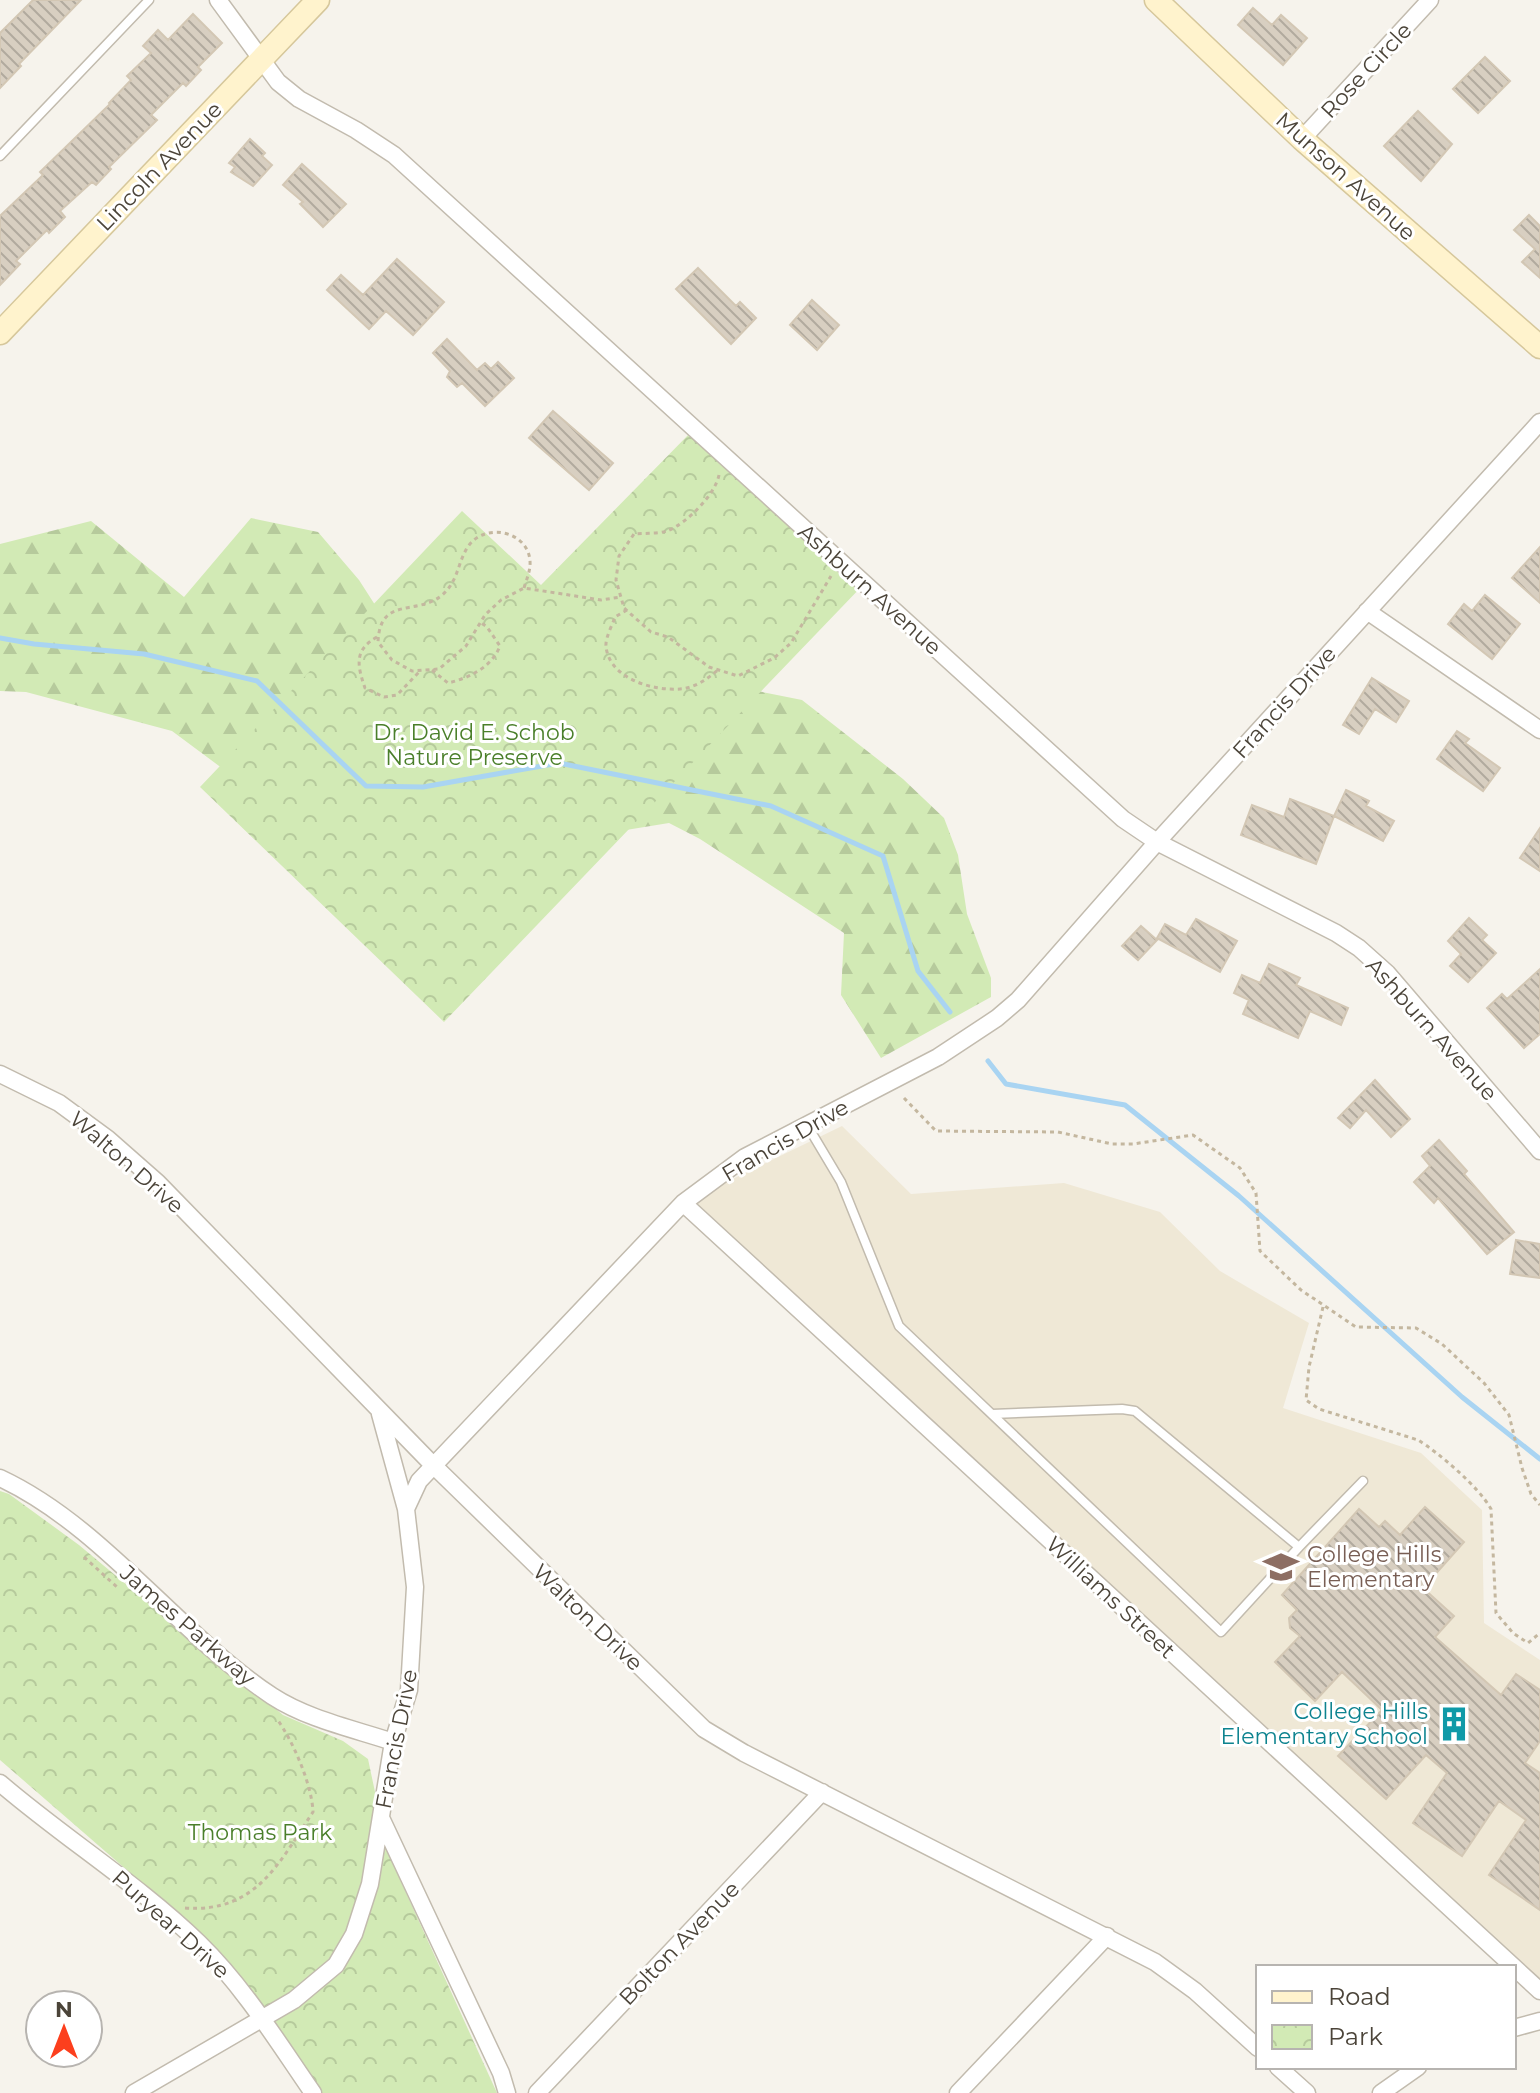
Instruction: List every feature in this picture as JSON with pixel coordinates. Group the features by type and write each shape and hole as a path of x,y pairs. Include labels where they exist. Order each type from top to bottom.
{"street":[{"name":"Ashburn Avenue","path":"218,0 278,82 299,99 394,155 1123,819 1157,842 1336,933 1359,948 1387,973 1540,1151"},
{"name":"Lincoln Avenue","path":"0,333 318,0"},
{"name":"Munson Avenue","path":"1156,0 1302,139 1540,347"},
{"name":"Rose Circle","path":"1302,139 1430,0"},
{"name":"Francis Drive","path":"134,2093 294,2000 326,1975 345,1952 367,1898 393,1742 409,1690 415,1587 406,1509 419,1481 683,1203 745,1157 938,1057 997,1018 1018,1000 1157,842 1540,422"},
{"path":"1367,611 1540,730"},
{"name":"Walton Drive","path":"0,1074 59,1103 108,1139 158,1183 433,1465 704,1729 744,1753 1155,1962 1195,1991 1256,2046"},
{"name":"Williams Street","path":"683,1203 1512,1965"},
{"path":"379,1409 406,1509"},
{"name":"James Parkway","path":"0,1478 30,1492 70,1521 230,1666 275,1699 393,1742"},
{"name":"Puryear Drive","path":"0,1783 198,1942 233,1979 313,2093"},
{"name":"Bolton Avenue","path":"537,2093 822,1792"},
{"path":"382,1818 501,2073 507,2093"},
{"path":"958,2093 1107,1936"},
{"name":"Williams Street","path":"1516,1969 1540,1991"},
{"path":"1516,2027 1540,2021"},
{"path":"1280,2069 1307,2093"},
{"path":"1381,2093 1415,2069"}],"lane":[{"path":"0,156 149,0"},
{"path":"807,1125 841,1182 899,1326 1221,1632 1363,1481"},
{"path":"992,1414 1135,1411 1299,1547"}],"path":[{"path":"723,456 717,485 695,512 667,531 634,534 619,556 616,580 621,597 627,610 651,632 668,637 689,654 718,670 738,676 774,658 791,643 805,623 812,604 842,564"},
{"path":"524,588 531,566 530,555 516,536 502,531 477,538 468,546 454,582 440,597 391,611 379,626 378,642 392,660 412,671 439,669 456,657 480,622 501,600 524,588 601,600 621,597"},
{"path":"627,610 615,617 605,644 610,660 621,673 643,686 681,689 702,682 718,670"},
{"path":"432,670 448,683 465,679 496,657 500,646 480,622"},
{"path":"378,636 364,645 359,656 365,688 384,697 397,695 420,671"},
{"path":"904,1098 936,1131 1058,1132 1112,1144 1193,1135 1240,1168 1256,1193 1260,1251 1301,1290 1356,1327 1416,1328 1442,1344 1484,1383 1509,1415 1522,1468 1531,1494 1540,1505"},
{"path":"1323,1307 1309,1367 1306,1400 1319,1409 1418,1440 1432,1448 1484,1496 1491,1509 1496,1613 1513,1633 1528,1643 1540,1633"},
{"path":"80,1553 126,1594"},
{"path":"179,1908 200,1909 253,1892 271,1874 313,1812 290,1739 278,1720 266,1711"}],"shaded area":[{"name":"College Hills Elementary","path":"842,1126 911,1194 1064,1183 1160,1212 1220,1271 1309,1323 1283,1408 1421,1453 1482,1510 1484,1623 1540,1660 1540,1991 1516,1969 1516,1965 1512,1965 683,1203"}],"green space":[{"name":"Dr. David E. Schob Nature Preserve","path":"694,429 864,584 444,1022 200,787 462,511 541,585"},
{"path":"251,518 318,532 359,580 397,639 723,684 802,700 903,779 944,818 958,855 967,914 991,978 991,997 881,1058 841,995 844,933 700,839 669,823 583,837 285,815 172,731 26,692 0,691 0,544 91,521 184,597"},
{"name":"Thomas Park","path":"0,1491 9,1494 79,1545 283,1715 343,1741 368,1759 388,1853 497,2093 322,2093 212,1944 0,1760"}],"building":[{"path":"33,0 81,0 0,88 0,33"},
{"path":"1253,8 1272,25 1281,15 1307,38 1283,65 1238,25"},
{"path":"193,14 222,43 198,67 201,70 186,86 183,83 151,115 157,120 109,167 111,169 96,185 92,182 60,211 65,217 16,261 20,264 0,285 0,216 43,175 40,172 131,80 127,76 151,53 143,46 158,30 168,40"},
{"path":"1485,57 1510,81 1478,113 1453,89"},
{"path":"1418,111 1452,144 1421,181 1384,146"},
{"path":"250,139 265,153 262,156 272,165 253,186 231,172 235,167 229,163"},
{"path":"302,164 346,204 323,227 300,204 303,202 283,185"},
{"path":"1529,215 1540,226 1540,278 1522,262 1535,249 1514,230"},
{"path":"397,259 444,302 413,335 386,311 369,329 327,290 341,275 363,295"},
{"path":"698,268 736,306 740,302 756,318 731,344 676,289"},
{"path":"812,300 839,325 817,350 790,325"},
{"path":"447,339 477,370 485,363 491,369 498,362 514,378 485,406 462,383 457,387 447,377 450,371 433,353"},
{"path":"553,411 613,463 589,490 529,438"},
{"path":"1540,547 1540,603 1512,578"},
{"path":"1485,595 1520,624 1492,659 1448,624 1464,604 1472,611"},
{"path":"1372,678 1409,701 1396,722 1375,709 1359,734 1343,725"},
{"path":"1457,731 1469,739 1465,743 1500,768 1483,791 1437,759"},
{"path":"1346,790 1369,801 1366,806 1394,821 1383,841 1334,816"},
{"path":"1290,799 1334,816 1316,864 1241,835 1252,805 1284,817"},
{"path":"1540,828 1540,871 1520,858"},
{"path":"1469,918 1487,935 1482,940 1496,953 1468,982 1450,966 1461,954 1448,941"},
{"path":"1196,919 1237,941 1220,972 1157,938 1165,924 1186,935"},
{"path":"1141,926 1157,940 1138,960 1122,946"},
{"path":"1269,964 1300,978 1296,985 1348,1008 1341,1025 1310,1011 1298,1038 1243,1014 1249,1000 1234,993 1242,975 1260,983"},
{"path":"1540,969 1540,1034 1524,1048 1487,1008 1502,994 1507,999"},
{"path":"1375,1080 1410,1119 1391,1137 1366,1110 1350,1128 1338,1118"},
{"path":"1439,1140 1514,1232 1487,1254 1438,1198 1434,1203 1414,1182 1430,1166 1422,1156"},
{"path":"1516,1240 1540,1244 1540,1278 1510,1274"},
{"name":"College Hills Elementary School","path":"1425,1507 1464,1542 1423,1588 1454,1616 1435,1637 1501,1695 1516,1674 1540,1690 1540,1741 1525,1763 1540,1773 1540,1910 1489,1875 1526,1820 1499,1801 1462,1856 1413,1823 1447,1773 1426,1755 1386,1799 1338,1756 1382,1710 1342,1672 1315,1701 1275,1662 1300,1636 1290,1628 1289,1618 1297,1610 1282,1595 1359,1509 1379,1527 1385,1521 1400,1535"}],"waterway":[{"path":"0,638 144,654 257,681 366,786 423,787 559,763 771,806 883,856 918,971 950,1012"},
{"path":"988,1061 1006,1084 1125,1105 1239,1196 1462,1397 1540,1459"}],"place":[{"name":"College Hills Elementary","path":"1281,1567"},
{"name":"College Hills Elementary School","path":"1454,1724"}]}
